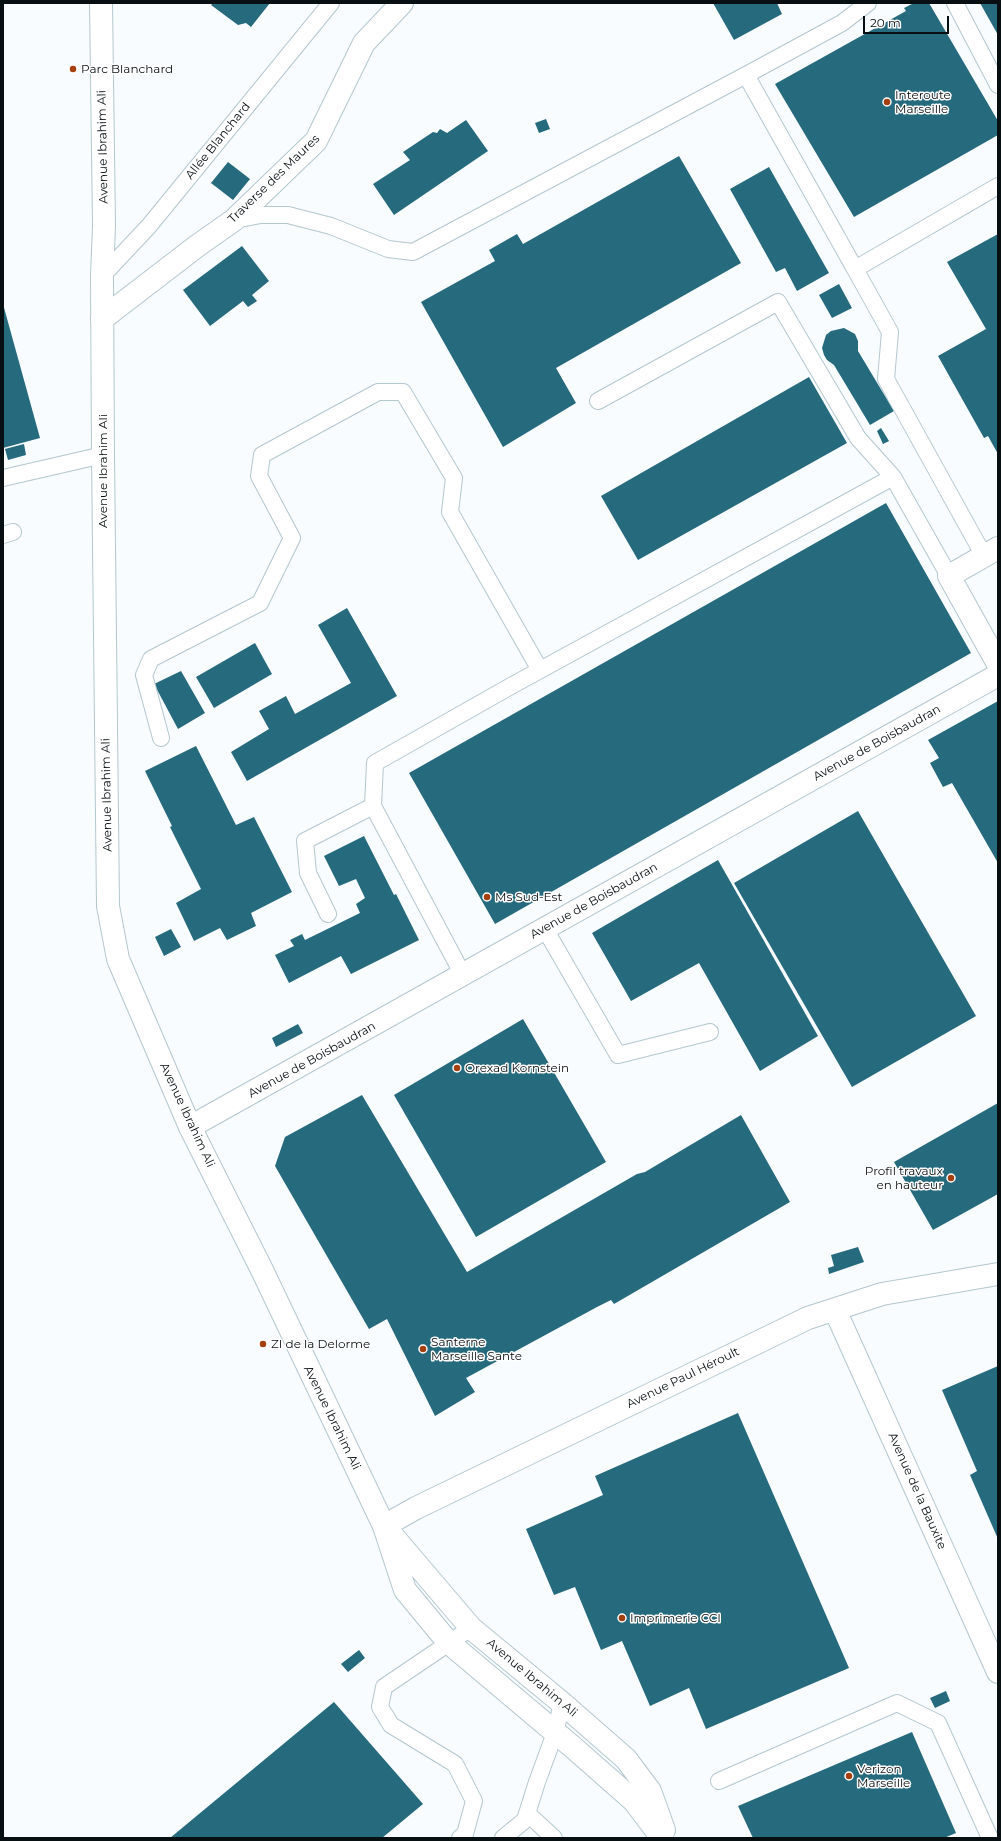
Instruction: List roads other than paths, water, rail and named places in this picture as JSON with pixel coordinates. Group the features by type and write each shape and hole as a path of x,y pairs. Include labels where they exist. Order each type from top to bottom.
{"street":[{"name":"Avenue Ibrahim Ali","path":"101,3 104,226 102,276 103,455 108,906 118,959 190,1127 262,1270 384,1526 405,1590 448,1642 634,1801 662,1838"},
{"name":"Traverse des Maures","path":"102,318 234,220 316,141 364,43 402,3"},
{"path":"991,552 949,576 998,664"},
{"name":"Avenue de Boisbaudran","path":"190,1127 998,675"},
{"name":"Avenue Paul Héroult","path":"384,1526 430,1501 801,1321 882,1294 998,1274"},
{"name":"Avenue de la Bauxite","path":"835,1310 998,1672"},
{"name":"Avenue Ibrahim Ali","path":"384,1526 471,1628 562,1703 626,1759 650,1791 666,1838"}],"lane":[{"name":"Allée Blanchard","path":"102,276 149,226 331,3"},
{"path":"234,220 261,215 288,215 331,226 388,249 413,252 842,23 868,3"},
{"path":"955,3 998,85"},
{"path":"746,75 890,332 886,379 991,552"},
{"path":"855,269 998,186"},
{"path":"598,401 778,302 858,438 894,477 949,576"},
{"path":"161,738 144,675 151,659 260,603 292,538 259,476 262,455 378,392 403,392 454,478 450,512 540,670"},
{"path":"3,478 103,455"},
{"path":"463,975 373,806 375,763 540,670 894,477"},
{"path":"328,914 308,874 305,841 373,806"},
{"path":"545,929 618,1055 710,1032"},
{"path":"460,1838 465,1834 474,1800 455,1764 391,1725 380,1708 384,1687 448,1642 471,1628"},
{"path":"503,1838 524,1820 555,1733 562,1703"},
{"path":"719,1782 897,1703 938,1723 990,1838"},
{"path":"527,1812 554,1838"}],"place":[{"name":"Parc Blanchard","path":"73,69"},
{"name":"Interoute Marseille","path":"887,102"},
{"name":"Ms Sud-Est","path":"487,897"},
{"name":"Orexad Kornstein","path":"457,1068"},
{"name":"Profil travaux en hauteur","path":"951,1178"},
{"name":"ZI de la Delorme","path":"263,1344"},
{"name":"Santerne Marseille Sante","path":"423,1349"},
{"name":"Imprimerie CCI","path":"622,1618"},
{"name":"Verizon Marseille","path":"849,1776"}]}
